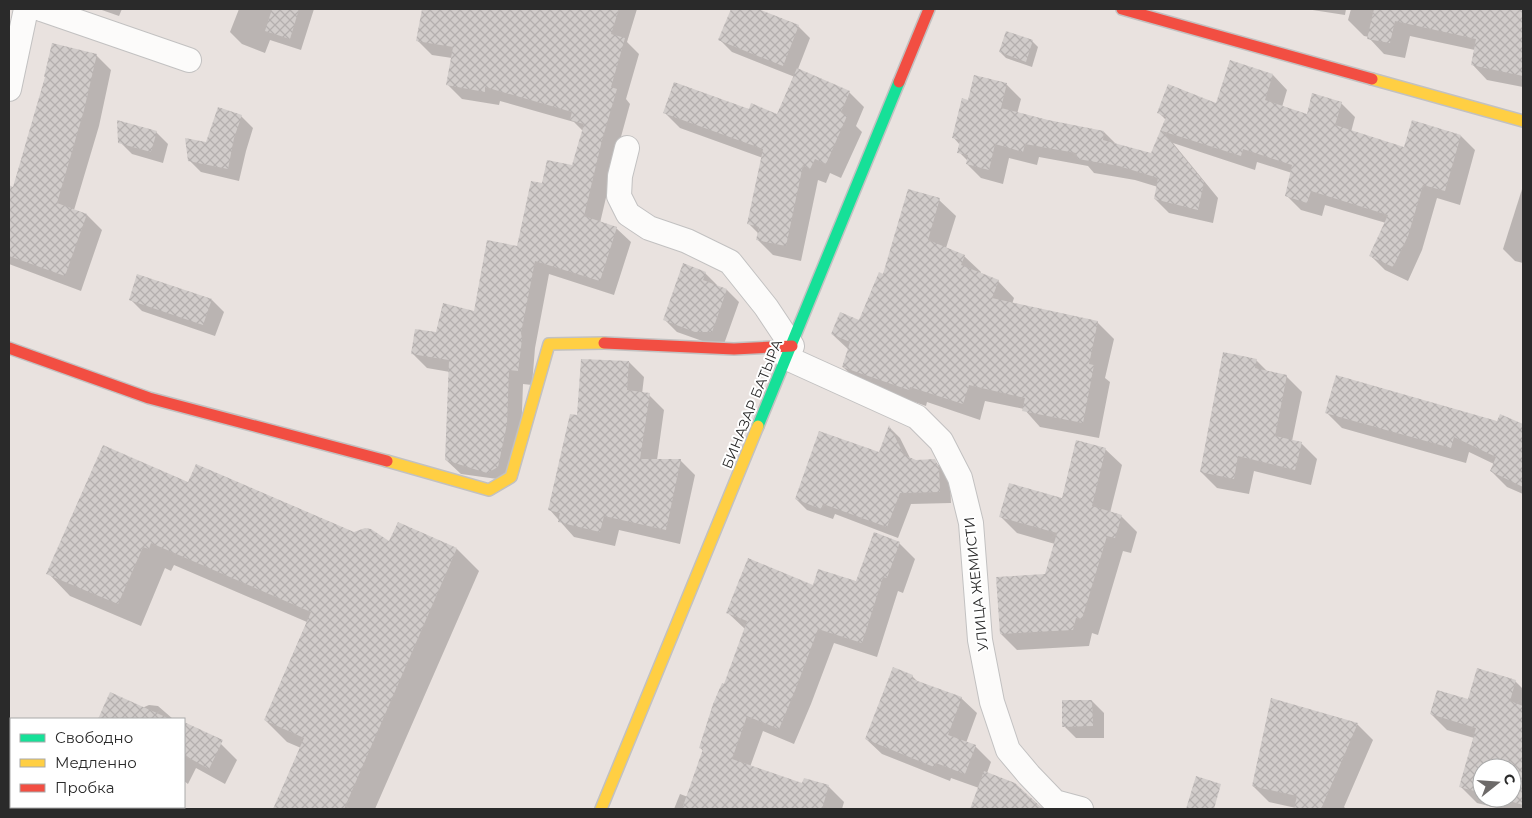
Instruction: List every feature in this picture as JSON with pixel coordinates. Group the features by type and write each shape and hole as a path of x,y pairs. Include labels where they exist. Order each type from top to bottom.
{"street":[{"path":"9,89 26,9"},
{"path":"41,9 189,60"},
{"path":"1122,9 1523,121"},
{"name":"БИНАЗАР БАТЫРА","path":"601,809 790,352 924,10"},
{"path":"627,148 620,176 619,196 628,214 649,228 687,241 730,262 766,307 790,352"},
{"path":"9,348 149,398 489,490 511,477 549,344 734,348 790,352"},
{"name":"УЛИЦА ЖЕМИСТИ","path":"790,352 917,416 941,441 960,478 971,523 980,640 992,702 1008,750 1055,802 1081,809"}],"building":[{"path":"272,9 299,9 290,39 265,31"},
{"path":"422,9 619,9 611,34 625,38 611,87 617,89 602,140 584,216 617,227 600,281 535,261 521,333 518,371 509,370 507,424 498,467 487,473 445,460 449,360 411,354 415,329 436,332 443,303 474,311 487,240 517,246 531,181 542,183 547,160 572,165 584,124 570,120 572,112 485,87 485,92 446,85 453,47 416,41"},
{"path":"731,9 758,9 799,25 783,66 718,40"},
{"path":"1374,9 1523,9 1523,76 1471,65 1476,39 1395,21 1390,43 1367,39"},
{"path":"1006,31 1033,40 1026,62 999,52"},
{"path":"52,43 97,54 84,110 57,203 87,214 65,276 9,256 9,185 13,187 45,77"},
{"path":"1230,60 1273,74 1265,100 1307,114 1312,93 1342,102 1335,125 1404,147 1412,120 1461,135 1445,191 1423,185 1408,236 1393,267 1369,256 1388,215 1311,191 1307,203 1285,196 1292,165 1243,149 1241,156 1162,131 1204,182 1198,210 1154,199 1158,178 1119,166 1078,159 1076,153 1025,144 1023,152 995,144 989,170 966,164 968,155 957,153 960,140 952,138 962,98 968,100 974,75 1007,83 1001,108 1104,131 1103,140 1151,153 1166,117 1157,113 1168,84 1216,103"},
{"path":"797,68 850,91 841,112 847,116 826,164 815,159 810,169 803,165 786,246 756,240 759,227 747,224 763,149 663,113 674,82 749,109 751,103 777,114"},
{"path":"218,107 242,115 234,138 228,169 188,161 185,138 206,142"},
{"path":"117,120 157,131 151,152 118,143"},
{"path":"908,189 940,198 928,240 965,255 961,265 999,280 992,298 1098,321 1089,364 1094,365 1083,423 1022,411 1025,398 969,385 963,404 910,387 909,390 842,367 850,342 831,334 840,312 859,320 879,272 883,274"},
{"path":"683,263 706,272 703,280 727,289 712,332 695,332 663,320"},
{"path":"137,274 212,299 203,325 129,300"},
{"path":"1223,352 1257,359 1255,368 1287,375 1275,436 1302,442 1295,470 1238,456 1234,479 1200,472"},
{"path":"581,359 629,361 627,390 650,393 640,459 681,459 666,530 604,516 600,532 558,522 560,513 548,510 570,414 577,415"},
{"path":"1336,375 1497,421 1500,414 1523,424 1523,487 1490,471 1496,457 1454,437 1451,448 1325,413"},
{"path":"889,425 904,455 916,460 935,459 939,468 940,492 900,493 887,527 823,504 821,509 795,499 819,431 879,452"},
{"path":"1076,440 1106,448 1092,506 1122,515 1115,538 1107,536 1082,619 1076,618 1073,630 1000,634 996,577 1045,574 1057,533 999,517 1009,483 1062,498"},
{"path":"103,445 188,482 196,464 354,532 365,528 371,529 389,541 398,522 457,548 344,809 273,809 304,738 264,720 311,612 151,543 149,549 143,547 118,604 46,574"},
{"path":"874,532 900,542 887,578 883,577 862,643 818,629 779,729 747,716 732,759 802,783 804,778 829,785 822,809 682,809 703,749 699,748 713,704 722,683 724,684 747,621 726,613 748,558 813,585 818,569 856,581"},
{"path":"893,667 913,675 912,679 962,697 948,735 976,745 965,774 936,763 934,767 865,739"},
{"path":"1477,668 1516,680 1510,701 1523,706 1523,805 1522,758 1472,758 1472,790 1459,787 1476,728 1430,714 1437,690 1468,699"},
{"path":"110,692 168,718 98,718"},
{"path":"1271,698 1358,723 1321,809 1294,809 1297,796 1252,786"},
{"path":"1062,700 1092,700 1093,726 1062,727"},
{"path":"185,722 223,740 209,769 185,756"},
{"path":"984,771 1015,783 1043,809 970,809"},
{"path":"1196,776 1221,784 1214,809 1186,809"}],"traffic: fast":[{"path":"758,426 899,82"}],"traffic: slow":[{"path":"1372,79 1523,121"},
{"path":"387,461 489,490 511,477 549,344 604,343"},
{"path":"601,809 758,426"}],"traffic: jam":[{"path":"899,82 929,9"},
{"path":"1122,9 1372,79"},
{"path":"604,343 734,349 792,346"},
{"path":"9,348 149,398 387,461"}]}
